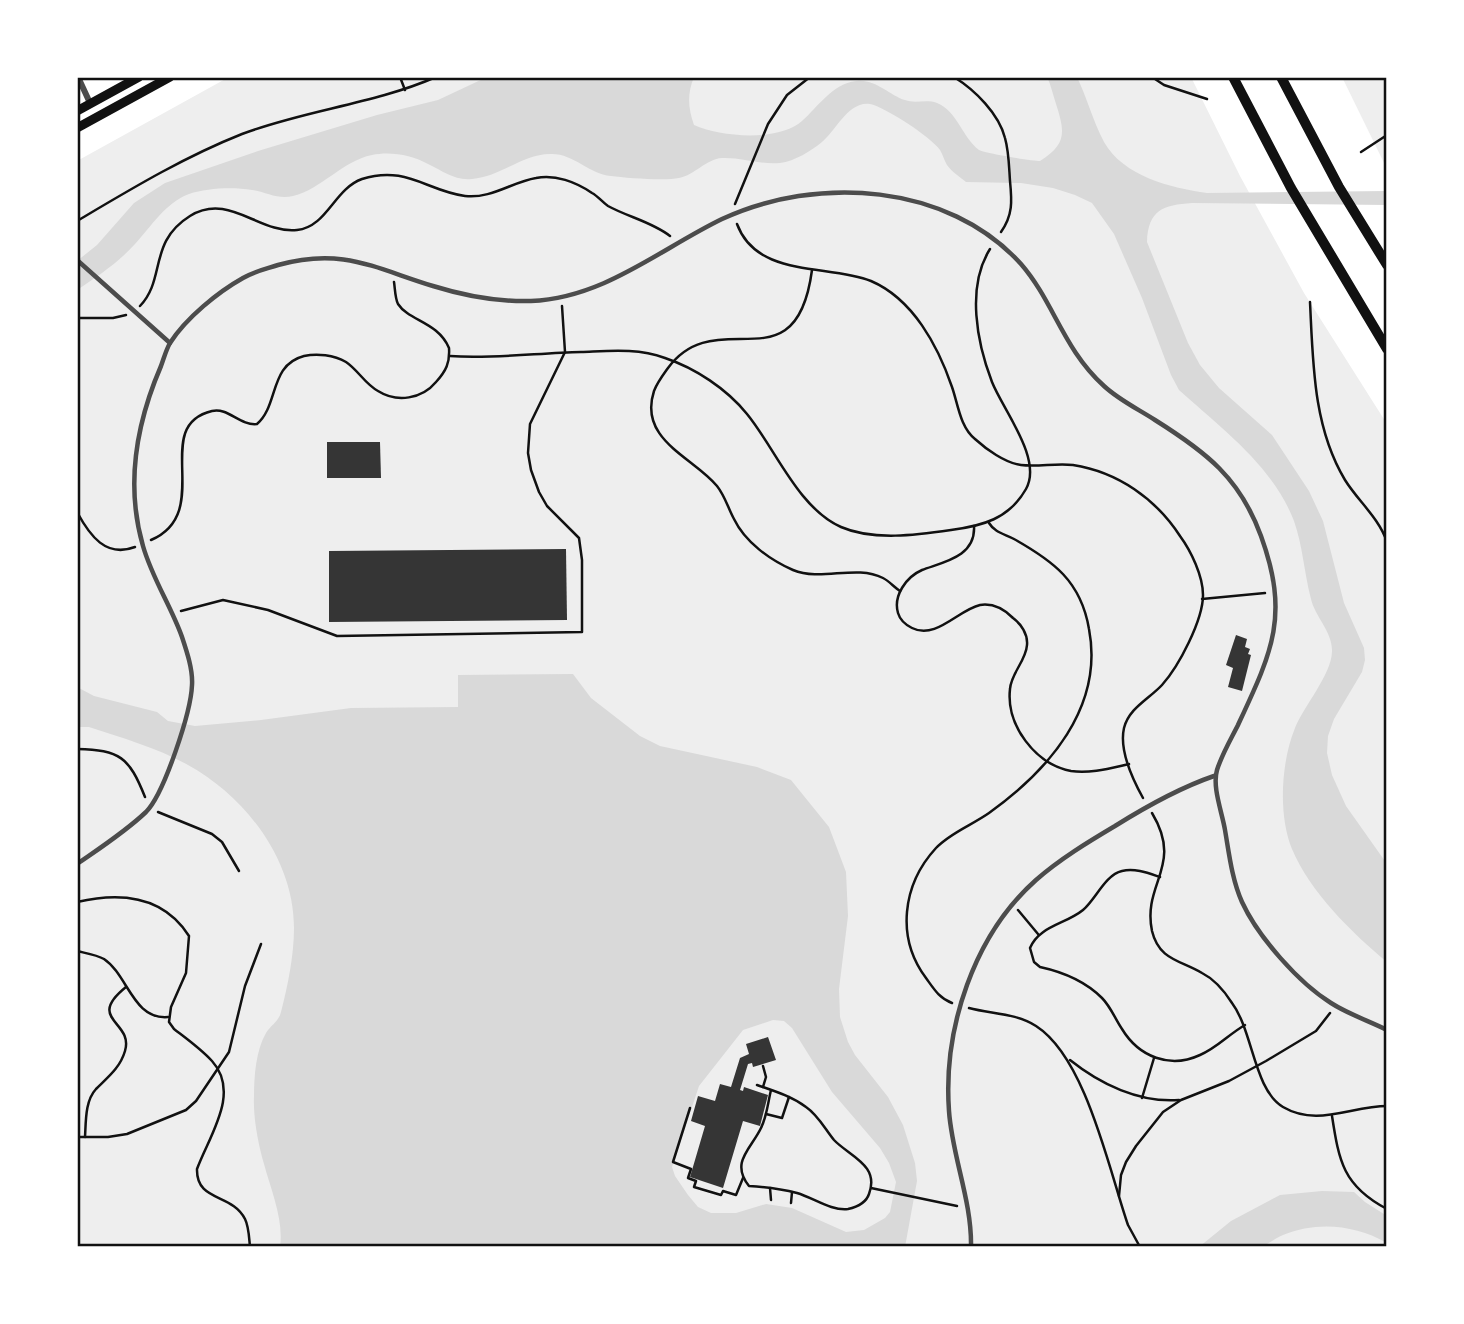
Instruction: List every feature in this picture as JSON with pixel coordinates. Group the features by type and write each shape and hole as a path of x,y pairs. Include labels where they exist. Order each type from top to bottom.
{"main road":[{"path":"77,111 139,77"},
{"path":"77,128 170,77"},
{"path":"1233,77 1291,188 1387,349"},
{"path":"1282,77 1339,187 1387,265"}],"street":[{"path":"78,77 90,103"},
{"path":"77,864 151,808 168,771 185,720 192,688 191,669 181,634 142,544 133,497 135,458 147,396 170,343 221,290 254,272 304,258 340,257 472,296 536,301 590,290 627,273 734,214 774,201 855,191 894,195 942,210 978,229 1020,263 1068,344 1089,373 1115,396 1211,458 1224,470 1243,499 1260,534 1277,591 1276,631 1269,653 1214,776 1231,864 1242,902 1271,947 1302,981 1334,1006 1387,1030"},
{"path":"77,260 170,343"},
{"path":"971,1247 967,1208 949,1112 949,1074 953,1041 971,973 1012,904 1037,879 1086,843 1148,806 1190,784 1214,776"}],"path":[{"path":"400,77 405,90"},
{"path":"77,221 150,177 243,134 290,119 405,90 436,77"},
{"path":"810,77 787,95 764,134 734,206 741,235 754,250 788,264 849,274 887,289 904,303 936,347 971,437 986,449 1018,465 1076,466 1105,474 1132,487 1158,508 1180,535 1191,554 1198,575 1202,599 1198,618 1176,665 1163,685 1128,718 1124,730 1124,746 1135,784 1164,838 1165,857 1152,901 1150,918 1154,940 1161,952 1202,973 1232,1002 1245,1025 1257,1066 1268,1091 1283,1107 1312,1116 1332,1116 1363,1107 1387,1106"},
{"path":"450,356 518,357 622,350 649,354 698,373 746,411 810,503 825,517 842,527 883,534 937,532 996,520 1014,505 1027,488 1030,475 1027,452 991,380 975,309 978,281 985,256 1009,221 1013,205 1008,152 1005,135 995,117 970,87 954,77"},
{"path":"1152,77 1164,85 1208,99"},
{"path":"1361,152 1387,135"},
{"path":"77,318 113,318 128,315 135,310 149,296 166,239 180,223 194,214 212,209 229,210 284,230 297,230 310,227 349,187 362,179 381,176 403,176 427,182 446,192 467,196 494,193 535,178 559,178 668,234 677,244"},
{"path":"813,270 799,314 782,333 765,339 708,340 695,344 673,362 655,388 651,414 664,438 684,460 716,486 744,536 765,554 793,570 820,576 867,573 884,579 900,591"},
{"path":"77,512 90,533 107,549 122,552 158,537 180,513 183,495 180,457 182,441 190,424 201,415 215,410 225,411 244,422 257,424 268,411 278,377 292,361 302,357 321,356 343,360 377,391 389,396 418,396 432,387 448,367 450,356 447,343 398,304 394,272"},
{"path":"171,613 223,600 268,610 338,636 582,632 579,538 547,506 531,470 528,453 530,424 565,352 561,296"},
{"path":"1310,302 1318,411 1329,445 1345,480 1367,508 1387,542"},
{"path":"974,526 965,551 950,562 921,570 900,591 898,613 902,621 916,630 942,626 980,605 999,607 1007,612 1019,623 1027,638 1028,647 1010,687 1013,721 1027,743 1045,759 1072,771 1094,771 1129,764"},
{"path":"1202,599 1277,591"},
{"path":"77,749 109,750 120,757 130,766 151,808 165,817 212,834 222,842 239,871"},
{"path":"1160,877 1144,872 1119,872 1107,881 1083,910 1038,934 1030,948 1034,962 1040,967 1084,982 1103,999 1133,1044 1144,1054 1154,1058 1178,1061 1200,1056 1245,1025"},
{"path":"77,902 108,896 139,899 175,918 189,936 186,973 168,1017 174,1029 214,1063 223,1079 224,1102 197,1168 197,1177 204,1191 235,1206 245,1218 250,1247"},
{"path":"1012,904 1038,934"},
{"path":"77,1137 127,1134 186,1110 196,1101 229,1052 245,986 261,944"},
{"path":"77,951 104,959 141,1007 150,1015 168,1017"},
{"path":"85,1137 89,1102 95,1090 111,1076 127,1046 126,1035 113,1022 109,1012 110,1003 126,986"},
{"path":"1119,1200 1121,1175 1136,1146 1163,1112 1181,1100 1229,1081 1316,1031 1334,1006"},
{"path":"1067,1058 1091,1076 1142,1098 1181,1100"},
{"path":"1142,1098 1154,1058"},
{"path":"763,1087 766,1077 764,1066"},
{"path":"757,1085 763,1087 771,1090 789,1097 810,1110 836,1142 858,1157 868,1168 871,1188 868,1198 860,1205 851,1209 838,1209 792,1192 749,1186 740,1169 743,1157 762,1127 771,1090"},
{"path":"766,1114 782,1118 789,1097"},
{"path":"690,1108 673,1162 691,1169 688,1178 696,1181 694,1187 721,1195 723,1191 736,1195 743,1178"},
{"path":"1332,1116 1339,1159 1350,1182 1364,1195 1387,1209"},
{"path":"770,1188 771,1200"},
{"path":"871,1188 967,1208"},
{"path":"791,1203 792,1192"}],"shaded area":[{"path":"229,77 1191,77 1240,176 1304,293 1387,424 1387,1247 77,1247 77,161"},
{"path":"487,77 694,77 689,101 694,125 734,135 764,135 792,128 840,87 847,83 863,81 876,84 905,100 933,102 944,107 979,150 1040,161 1055,149 1062,137 1061,122 1047,77 1077,77 1104,142 1112,154 1135,172 1164,184 1207,193 1387,191 1387,205 1173,205 1154,216 1147,242 1188,343 1200,365 1219,388 1272,435 1309,491 1323,521 1344,603 1364,648 1365,660 1362,672 1334,719 1328,736 1327,753 1332,775 1346,806 1387,864 1387,962 1346,925 1310,881 1292,849 1285,821 1284,772 1290,742 1299,719 1327,670 1332,652 1330,638 1311,599 1294,521 1285,501 1259,465 1179,390 1114,234 1092,203 1053,188 1021,183 966,182 949,168 935,144 918,131 877,106 862,104 849,112 822,142 791,160 773,163 722,158 673,179 611,176 596,172 567,157 552,154 531,157 493,174 466,179 449,175 415,158 386,153 361,158 293,196 237,189 196,192 173,203 122,257 77,290 77,261 97,245 134,203 165,183 258,151 377,115 438,100"},
{"path":"1342,77 1387,77 1387,169"},
{"path":"573,674 591,698 640,736 660,746 757,767 791,780 829,827 846,872 848,916 839,989 840,1017 855,1055 888,1097 903,1125 915,1163 917,1181 905,1247 280,1247 279,1216 256,1130 254,1088 260,1047 266,1033 280,1015 292,959 294,928 286,878 263,833 229,794 209,778 152,748 89,727 77,727 77,687 94,696 157,712 168,721 195,726 351,708 458,707 458,675","holes":["773,1020 784,1021 792,1028 832,1092 880,1148 889,1163 896,1182 890,1212 864,1230 846,1232 792,1208 766,1204 736,1213 711,1213 698,1207 675,1176 672,1167 699,1086 743,1030"]},
{"path":"1322,1191 1354,1192 1387,1216 1387,1243 1362,1232 1323,1227 1283,1235 1259,1247 1199,1247 1231,1221 1280,1195"}],"building":[{"path":"327,442 380,442 381,478 327,478"},
{"path":"566,549 567,620 329,622 329,551"},
{"path":"1236,635 1247,639 1245,647 1250,649 1248,654 1251,655 1242,691 1228,687 1233,668 1226,665"},
{"path":"768,1037 776,1060 753,1067 752,1063 748,1064 740,1090 743,1091 744,1087 768,1095 760,1126 743,1121 723,1188 690,1177 705,1126 691,1121 698,1096 715,1101 720,1084 731,1087 740,1058 749,1054 746,1044"}]}
